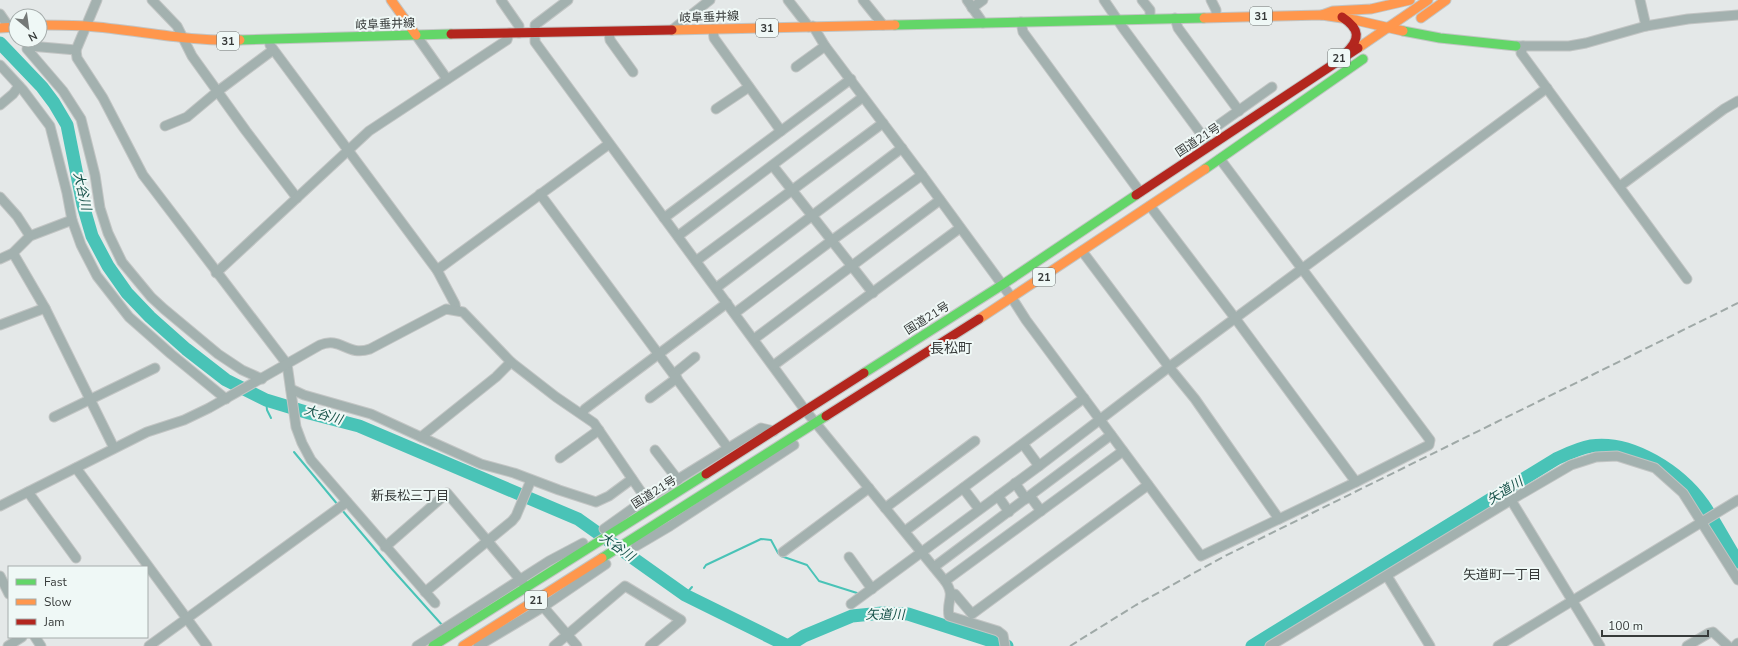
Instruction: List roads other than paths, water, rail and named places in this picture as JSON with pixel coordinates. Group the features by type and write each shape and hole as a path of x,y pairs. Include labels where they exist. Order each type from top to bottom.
{"main road":[{"path":"391,0 416,35"},
{"path":"1322,15 1333,11 1370,9 1410,0"},
{"name":"国道21号","path":"435,644 452,628 618,525 774,431 1002,285 1140,192 1294,92 1428,0"},
{"path":"1390,39 1446,0"},
{"name":"岐阜垂井線","path":"48,25 86,26 221,41 416,35 609,32 1322,15 1342,17 1440,38 1519,46"},
{"name":"21","path":"1294,92 1352,47 1356,40 1355,29 1352,23 1342,17"},
{"name":"21","path":"465,645 606,560 632,539 814,422 1012,298 1220,159 1371,54"}],"street":[{"path":"97,0 76,50 77,58 103,98 143,175 216,273 287,364 296,424 302,443 311,460 435,603"},
{"path":"152,0 177,26 192,56 246,132 297,198"},
{"path":"500,0 519,26 519,33"},
{"path":"568,0 535,25 535,42 774,365 814,422 945,581 951,594 948,609 949,616 998,631 1003,635 1005,646"},
{"path":"672,30 710,0"},
{"path":"788,0 811,26 851,79 1012,298 1026,320 1201,556 1356,482 1429,445 1430,440 1220,159"},
{"path":"863,0 883,25"},
{"path":"982,0 969,4 983,22"},
{"path":"1104,0 1210,146"},
{"path":"1142,0 1150,10 1150,18"},
{"path":"1211,0 1216,10 1216,17"},
{"path":"1368,0 1370,9"},
{"path":"1640,0 1646,26"},
{"path":"0,14 7,28"},
{"path":"1687,279 1521,53 1519,46 1569,46 1586,43 1646,26 1688,19 1738,15"},
{"path":"1176,18 1178,28 1239,111"},
{"path":"1021,22 1023,32 1140,192"},
{"path":"713,29 714,38 781,131"},
{"path":"609,32 610,40 633,72"},
{"path":"216,273 348,150 380,124 507,40 509,34"},
{"path":"416,35 447,79"},
{"path":"269,40 273,50 437,270 455,304 456,310"},
{"path":"76,50 30,46 27,49 63,91 81,119 95,175 100,208 108,233 122,262 151,297 170,314 218,354 260,380"},
{"path":"796,67 825,46"},
{"path":"166,126 187,117 218,91 273,50"},
{"path":"0,65 19,86 50,126 67,193 72,220 81,245 97,276 130,317 171,354 228,398"},
{"path":"664,218 851,79"},
{"path":"0,104 13,94 19,86"},
{"path":"716,109 749,87"},
{"path":"1203,136 1272,87"},
{"path":"852,604 1039,466 1169,367 1547,88"},
{"path":"678,236 863,97"},
{"path":"1620,186 1724,109 1738,101"},
{"path":"696,261 883,123"},
{"path":"437,270 609,144"},
{"path":"716,288 902,148"},
{"path":"773,166 873,293"},
{"path":"735,313 922,175"},
{"path":"540,194 728,448"},
{"path":"0,197 17,216 30,236"},
{"path":"754,339 940,200"},
{"path":"1150,206 1356,482"},
{"path":"0,259 13,252 30,236 72,220"},
{"path":"774,365 960,228"},
{"path":"1082,251 1169,367 1195,399 1278,519"},
{"path":"13,252 45,308 114,448"},
{"path":"582,413 585,409 727,303"},
{"path":"0,326 45,308"},
{"path":"0,506 147,432 184,420 228,398 328,341 336,342 353,351 361,352 370,350 446,309 463,312 511,362 556,397 582,413 594,423 646,499"},
{"path":"650,398 695,357"},
{"path":"421,437 496,377 511,362"},
{"path":"54,417 90,401 155,368"},
{"path":"292,393 371,414 475,461 530,482 596,502 609,496 632,479"},
{"path":"905,531 1084,398"},
{"path":"618,525 646,499 761,428 774,431"},
{"path":"560,458 599,430"},
{"path":"479,646 606,560 670,526 793,446 796,440 795,435"},
{"path":"934,567 1111,435"},
{"path":"885,508 975,441"},
{"path":"1022,444 1039,466"},
{"path":"655,450 678,480"},
{"path":"945,581 1123,451"},
{"path":"1270,646 1571,465 1596,457 1617,456 1656,468 1683,493 1704,521 1738,580"},
{"path":"76,468 207,646"},
{"path":"425,592 512,521 530,482"},
{"path":"1015,483 1041,511"},
{"path":"951,594 956,594 972,614 1148,485"},
{"path":"783,552 869,488"},
{"path":"963,488 979,509"},
{"path":"28,492 76,558"},
{"path":"385,547 447,493 522,582"},
{"path":"998,496 1009,512"},
{"path":"1511,500 1600,646"},
{"path":"1498,646 1738,500"},
{"path":"149,646 347,502"},
{"path":"417,646 441,631 452,628 522,582 549,561 589,543"},
{"path":"849,556 872,589"},
{"path":"0,576 5,592"},
{"path":"1387,576 1430,646"},
{"path":"554,646 625,586 681,620 650,646"},
{"path":"541,605 577,646"},
{"path":"1688,646 1708,633 1713,632 1728,646"},
{"path":"8,646 21,638"},
{"path":"35,638 41,646"},
{"path":"1735,646 1738,643"}],"waterway":[{"name":"大谷川","path":"0,43 42,87 54,103 67,125 83,205 92,236 108,266 127,293 150,317 186,349 226,380 266,400 359,426 578,519 685,595 788,646"},
{"path":"266,400 267,410 271,418"},
{"name":"矢道川","path":"1252,646 1556,459 1591,446 1607,445 1638,453 1654,461 1682,481 1703,504 1738,562"},
{"path":"294,452 338,505"},
{"path":"342,510 443,626"},
{"path":"704,568 706,565 761,539 771,540 781,556 807,565 819,581 857,593"},
{"path":"685,595 692,587"},
{"name":"矢道川","path":"788,646 804,636 852,616 882,613 908,614 1007,646"}],"railway":[{"path":"1070,646 1136,605 1223,557 1738,303"}],"district":[{"name":"長松町","path":"951,348"},
{"name":"新長松三丁目","path":"410,496"},
{"name":"矢道町一丁目","path":"1502,575"}]}
